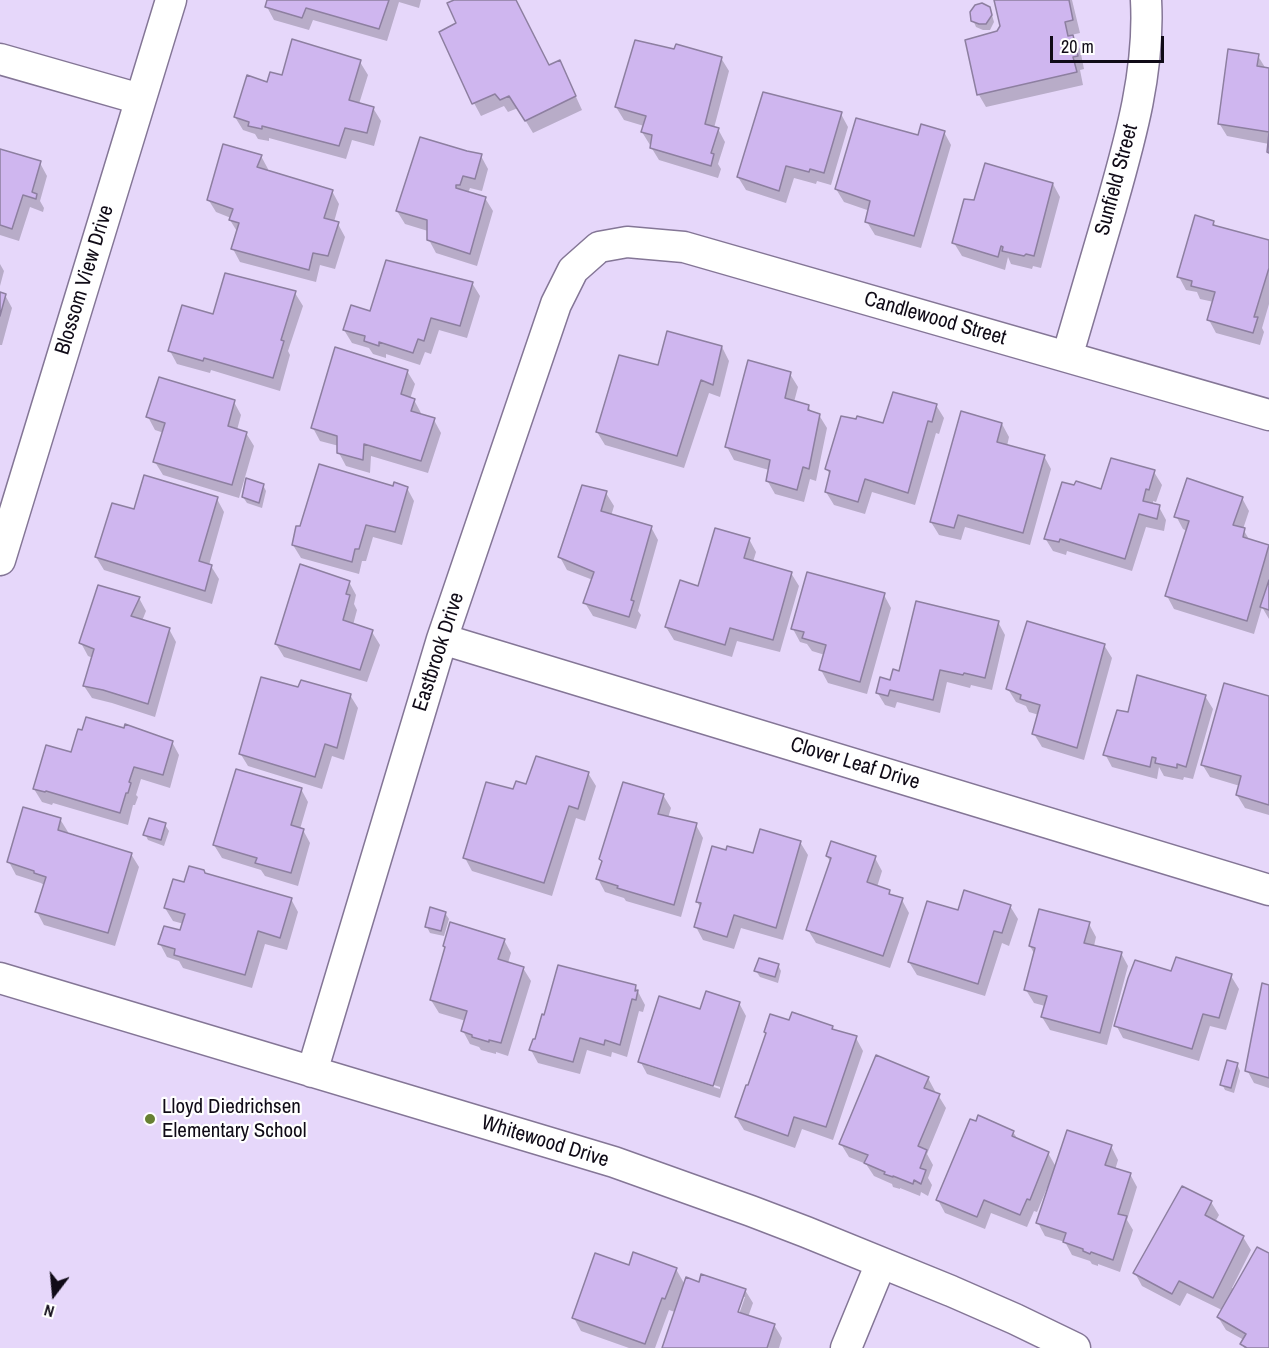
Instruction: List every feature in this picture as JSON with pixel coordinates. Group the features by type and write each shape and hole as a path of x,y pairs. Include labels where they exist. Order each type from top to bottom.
{"street":[{"name":"Blossom View Drive","path":"0,560 171,0"},
{"name":"Sunfield Street","path":"1067,357 1131,134 1142,83 1147,18 1146,0"},
{"path":"0,59 140,99"},
{"name":"Candlewood Street","path":"598,247 627,242 684,247 1269,415"},
{"name":"Eastbrook Drive","path":"312,1072 442,639 556,304 573,270 598,247"},
{"name":"Clover Leaf Drive","path":"442,639 1269,890"},
{"name":"Whitewood Drive","path":"0,978 614,1162 751,1211 881,1263 1015,1319 1075,1348"},
{"path":"846,1348 881,1263"}],"building":[{"path":"267,0 389,0 379,29 306,8 302,18 265,7"},
{"path":"454,0 516,0 549,65 560,60 576,96 525,121 509,96 500,100 495,94 472,104 439,32 456,23 447,3"},
{"path":"994,0 1069,0 1073,20 1065,22 1068,36 1073,35 1078,56 1073,57 1077,72 977,95 965,40 997,31 1000,26"},
{"path":"982,3 990,7 992,15 986,24 971,21 970,12 975,5"},
{"path":"292,39 361,60 349,100 374,107 367,133 345,128 339,146 262,126 262,129 248,126 249,122 234,117 247,75 267,82 270,72 282,75"},
{"path":"635,40 674,49 676,44 722,57 705,124 719,128 711,153 714,154 711,166 650,148 652,135 641,132 646,116 615,107"},
{"path":"1228,49 1259,54 1257,66 1269,68 1269,132 1218,124"},
{"path":"763,92 842,112 824,173 786,166 779,191 737,177"},
{"path":"856,118 918,135 921,124 945,131 914,236 865,222 870,201 835,189"},
{"path":"420,137 482,154 475,179 463,176 460,185 456,185 456,188 486,197 470,254 427,240 427,220 396,211"},
{"path":"223,144 262,155 257,167 333,190 324,218 339,222 328,256 313,253 309,270 231,249 239,223 229,220 233,209 207,200"},
{"path":"0,149 41,161 32,192 37,194 36,199 23,195 12,229 0,225"},
{"path":"985,163 1053,183 1034,256 1002,251 1001,246 998,257 952,243 964,199 974,200"},
{"path":"1195,215 1214,221 1213,225 1269,240 1269,268 1254,317 1258,317 1253,333 1207,320 1215,292 1191,286 1192,281 1177,277"},
{"path":"386,260 473,282 460,326 431,318 424,341 418,339 413,353 379,342 379,346 364,341 365,336 343,330 351,305 370,311"},
{"path":"225,273 296,291 281,340 284,341 273,378 204,358 203,361 168,351 182,305 213,314"},
{"path":"0,292 6,294 0,316"},
{"path":"667,331 722,346 713,385 701,380 677,456 596,432 619,355 658,365"},
{"path":"335,347 408,370 401,394 415,399 411,411 435,418 421,461 364,444 363,460 337,453 337,436 311,428"},
{"path":"748,360 791,372 785,398 809,405 808,410 820,414 809,469 803,467 797,490 766,481 770,460 725,447"},
{"path":"159,377 235,400 228,426 247,432 232,485 153,462 165,423 146,417"},
{"path":"893,392 937,404 932,422 928,421 908,493 865,479 858,502 825,492 830,471 825,469 841,416 856,419 857,416 883,423"},
{"path":"961,411 1002,423 997,442 1045,455 1023,533 958,515 954,528 930,522"},
{"path":"1111,458 1155,470 1143,501 1160,505 1157,519 1139,514 1125,559 1060,539 1059,542 1044,539 1062,482 1074,485 1076,481 1101,489"},
{"path":"319,464 393,486 394,482 408,487 395,532 366,525 359,549 355,549 352,562 292,545 296,526 300,526"},
{"path":"144,475 218,497 199,561 212,565 205,591 95,557 112,503 134,509"},
{"path":"246,478 264,484 259,503 242,497"},
{"path":"1187,478 1243,497 1233,525 1245,528 1243,537 1269,545 1247,621 1165,596 1189,521 1174,517"},
{"path":"582,485 607,491 601,511 652,526 631,600 634,601 629,617 583,603 594,572 558,557"},
{"path":"715,528 750,538 744,558 792,572 773,640 730,628 725,645 665,627 680,580 698,586"},
{"path":"300,564 350,581 346,594 350,595 343,620 373,630 360,670 275,644"},
{"path":"807,572 885,593 860,682 819,670 826,645 802,638 804,632 791,629"},
{"path":"1269,580 1269,610 1260,607"},
{"path":"98,585 140,597 131,616 170,628 148,704 83,686 94,649 79,643"},
{"path":"916,601 999,621 985,678 940,670 933,700 890,690 888,696 876,693 880,677 890,680 893,669 899,671"},
{"path":"1027,621 1105,644 1077,748 1032,734 1040,705 1020,699 1021,695 1006,689"},
{"path":"1137,675 1206,695 1186,767 1177,764 1177,768 1155,763 1156,758 1152,757 1150,767 1103,755 1117,710 1128,712"},
{"path":"261,677 298,687 301,680 351,694 337,748 325,744 315,777 239,754"},
{"path":"1224,683 1269,696 1269,805 1236,795 1241,776 1201,765"},
{"path":"86,717 124,728 125,724 173,741 163,775 134,767 128,793 126,793 120,813 33,789 46,745 71,752 78,729 82,730"},
{"path":"536,756 589,772 578,809 569,806 544,883 463,858 486,782 513,789 516,781 526,784"},
{"path":"236,769 302,788 291,825 304,829 291,873 255,863 257,858 213,845"},
{"path":"623,782 664,794 658,814 697,823 674,905 617,888 618,886 596,879 602,861 599,859"},
{"path":"23,807 61,818 58,830 132,853 108,933 35,912 46,877 7,862"},
{"path":"149,818 166,823 161,840 143,835"},
{"path":"760,829 801,841 776,928 734,915 727,937 694,927 701,903 696,902 712,846 726,850 727,846 753,853"},
{"path":"831,841 876,856 867,882 890,890 889,894 903,898 883,956 806,930 831,858 826,856"},
{"path":"189,866 204,870 205,873 292,898 280,938 258,931 245,975 174,955 175,949 158,944 164,926 180,930 185,914 164,908 173,879 184,882"},
{"path":"964,890 1011,905 1002,933 994,931 978,984 908,962 927,901 958,910"},
{"path":"430,907 446,912 441,931 425,927"},
{"path":"1039,909 1090,922 1084,943 1122,952 1100,1033 1041,1017 1047,996 1024,990 1035,948 1029,946"},
{"path":"450,922 505,939 498,959 524,967 501,1043 472,1037 461,1031 467,1011 430,1000"},
{"path":"1176,957 1232,974 1219,1018 1203,1014 1192,1049 1114,1026 1135,960 1171,971"},
{"path":"759,958 779,964 775,977 754,971"},
{"path":"558,965 636,985 635,991 638,990 636,1000 632,999 620,1045 605,1040 604,1045 580,1038 573,1062 529,1050 535,1039 542,1014 544,1015"},
{"path":"1262,983 1269,985 1269,1078 1245,1071"},
{"path":"706,991 740,1002 713,1086 638,1062 659,996 700,1009"},
{"path":"792,1012 833,1026 832,1029 857,1036 826,1127 794,1117 788,1136 735,1117 766,1033 764,1032 770,1014 789,1020"},
{"path":"876,1055 929,1077 924,1088 940,1094 918,1146 927,1150 920,1168 926,1170 921,1184 914,1180 913,1184 884,1174 885,1172 864,1163 868,1155 839,1144"},
{"path":"1227,1060 1238,1063 1231,1088 1220,1085"},
{"path":"978,1115 1014,1131 1012,1136 1049,1152 1030,1200 1027,1199 1020,1215 984,1200 977,1217 936,1200 970,1119 976,1121"},
{"path":"1067,1130 1112,1145 1105,1165 1131,1173 1118,1214 1127,1216 1113,1260 1091,1252 1090,1254 1063,1242 1066,1233 1036,1223"},
{"path":"1182,1186 1212,1201 1205,1215 1244,1236 1213,1298 1179,1281 1172,1294 1133,1273"},
{"path":"1257,1247 1269,1253 1269,1348 1247,1348 1240,1344 1246,1334 1217,1317"},
{"path":"633,1252 677,1268 665,1299 662,1298 645,1344 572,1318 595,1253 629,1265"},
{"path":"701,1274 746,1289 738,1312 775,1324 767,1348 662,1348 686,1277 699,1282"}],"place":[{"name":"Lloyd Diedrichsen Elementary School","path":"150,1119"}]}
